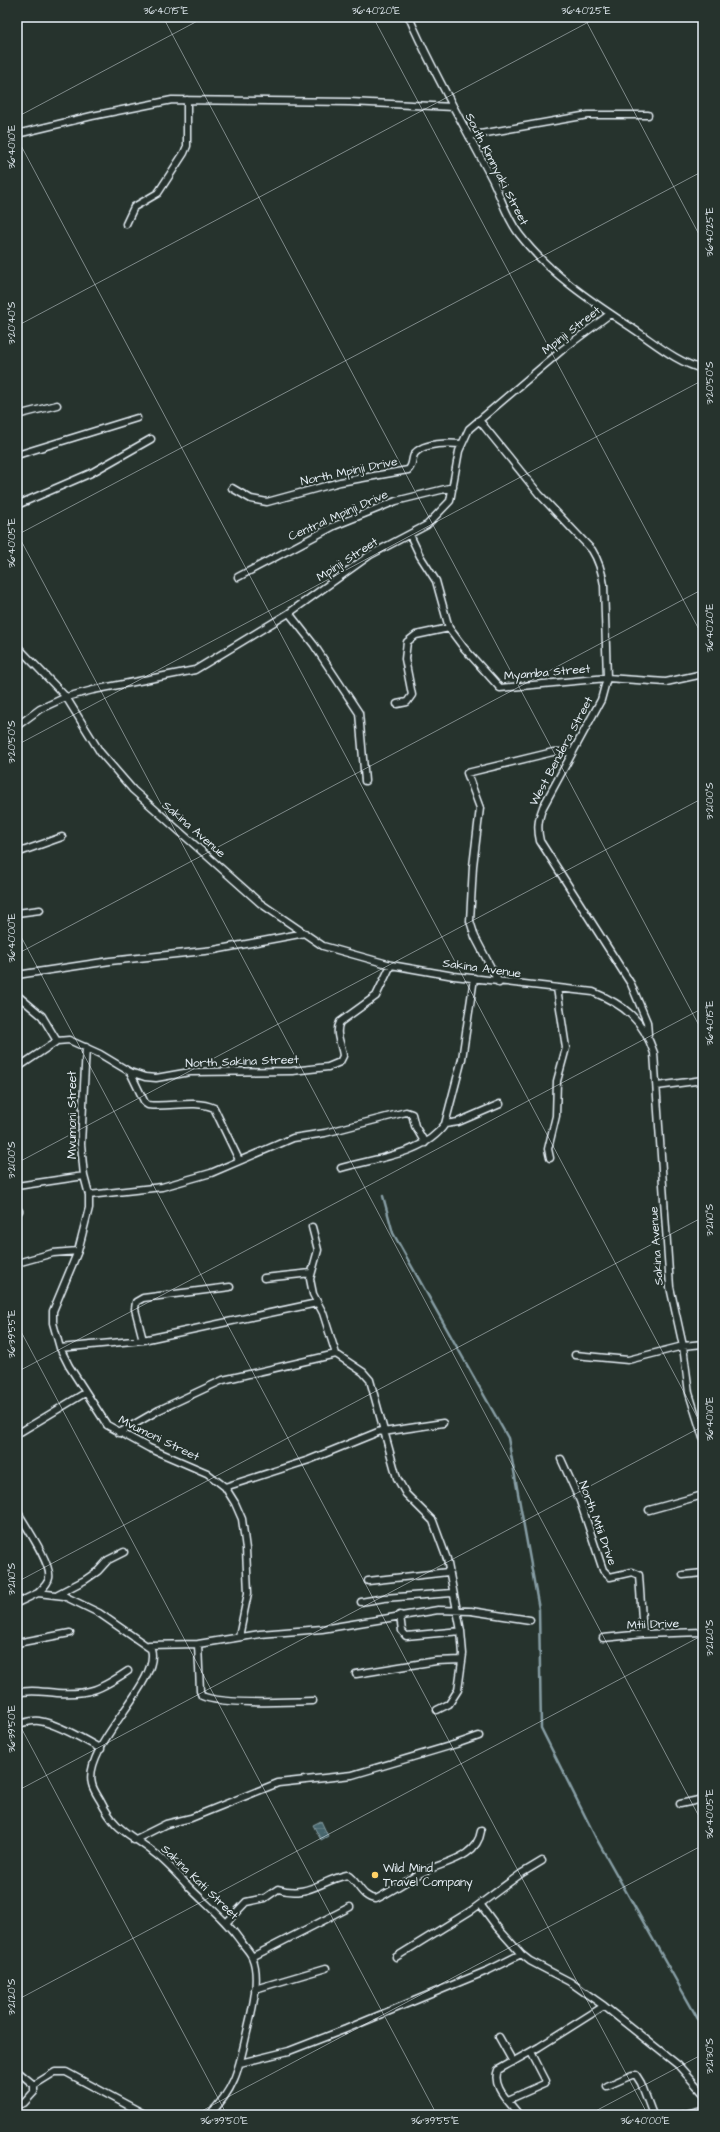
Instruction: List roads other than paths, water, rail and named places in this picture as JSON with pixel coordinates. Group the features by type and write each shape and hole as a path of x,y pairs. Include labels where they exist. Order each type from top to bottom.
{"street":[{"name":"South Kimnyaki Street","path":"409,17 453,106 492,178 509,219 519,235 560,276 610,314 680,360 703,370"},
{"path":"17,134 92,116 172,100 453,106"},
{"path":"126,224 134,207 158,192 184,153 187,146 187,100"},
{"path":"469,136 588,115 648,115"},
{"name":"Mpinji Street","path":"17,726 40,709 66,697 92,690 195,670 289,613 370,554 410,536 427,525 450,501 462,444 469,429 562,350 610,314"},
{"path":"17,415 57,404"},
{"path":"17,455 137,418"},
{"name":"West Bendera Street","path":"479,420 539,494 592,550 597,558 604,585 607,678 601,700 538,819 538,830 540,841 631,984 647,1022 648,1036"},
{"path":"17,505 91,473 151,439"},
{"name":"North Mpinji Drive","path":"232,488 251,499 267,502 340,482 408,470 411,467 414,455 421,449 441,443 462,444"},
{"name":"Central Mpinji Drive","path":"238,577 308,539 362,515 396,501 453,487"},
{"name":"Myamba Street","path":"410,536 420,556 436,581 448,628 500,688 607,678 666,682 703,674"},
{"path":"289,613 314,645 359,713 366,781"},
{"path":"397,704 407,702 412,695 405,659 407,642 416,636 448,628"},
{"name":"Sakina Avenue","path":"17,646 66,697 100,752 133,790 260,904 323,946 390,965 499,983 593,992 611,999 625,1008 639,1022 648,1036 654,1053 670,1287 683,1346 689,1393 703,1438"},
{"path":"499,983 475,937 470,921 473,866 480,808 467,773 553,752 573,752"},
{"path":"17,854 62,837"},
{"path":"17,913 40,910"},
{"path":"17,975 110,961 214,950 305,933"},
{"name":"North Sakina Street","path":"57,1041 68,1040 100,1054 130,1072 145,1077 156,1078 190,1072 292,1071 335,1065 343,1056 337,1027 340,1022 376,996 390,965"},
{"path":"341,1168 367,1160 389,1157 424,1143 440,1131 445,1124 462,1059 474,978"},
{"path":"550,1158 548,1149 556,1116 556,1086 566,1048 557,988"},
{"path":"17,996 42,1016 57,1041 17,1068"},
{"name":"Mvumoni Street","path":"86,1047 81,1144 84,1176 90,1195 89,1208 78,1251 53,1312 53,1323 60,1348 85,1393 107,1425 119,1433 207,1474 225,1487 236,1503 242,1519 246,1549 248,1593 239,1637"},
{"path":"130,1072 145,1103 148,1105 167,1104 214,1108 239,1160"},
{"path":"657,1086 703,1080"},
{"path":"445,1124 458,1122 500,1104"},
{"path":"90,1195 162,1187 210,1173 293,1138 325,1133 406,1112 412,1114 416,1130 424,1143"},
{"path":"17,1186 84,1176"},
{"path":"312,1227 318,1250 311,1273 311,1286 336,1354 368,1377 383,1431 402,1488 433,1521 443,1547 461,1631 462,1660 461,1684 449,1704 437,1710"},
{"path":"17,1263 53,1253 78,1251"},
{"path":"264,1278 311,1273"},
{"path":"143,1340 135,1309 136,1302 142,1298 230,1287"},
{"path":"60,1348 143,1340 317,1303"},
{"path":"575,1354 628,1360 683,1346 703,1344"},
{"path":"119,1433 158,1410 218,1382 336,1354"},
{"path":"17,1434 85,1393"},
{"path":"225,1487 309,1460 383,1431 443,1422"},
{"name":"North Mtii Drive","path":"561,1459 580,1501 602,1570 610,1577 632,1572 639,1576 643,1634"},
{"path":"649,1510 703,1495"},
{"path":"17,1511 46,1562 49,1580 38,1593"},
{"path":"58,1594 85,1580 98,1571 108,1560 124,1552"},
{"path":"368,1581 448,1572"},
{"path":"683,1575 703,1573"},
{"path":"17,1602 38,1593 58,1594 85,1604 122,1630 149,1645 198,1644 239,1637 322,1629 425,1611 456,1610 488,1613 530,1620"},
{"path":"361,1602 384,1598 452,1593"},
{"path":"400,1616 402,1631 406,1636 461,1631"},
{"name":"Mtii Drive","path":"603,1638 643,1634 703,1632"},
{"path":"17,1643 70,1633"},
{"path":"198,1644 200,1691 202,1696 208,1698 234,1700 313,1701"},
{"name":"Sakina Kati Street","path":"149,1645 152,1652 152,1658 147,1675 109,1732 91,1774 92,1784 116,1826 167,1864 227,1922 252,1957 255,1968 253,2010 240,2063 230,2091 222,2102 209,2115"},
{"path":"356,1674 436,1661 462,1660"},
{"path":"17,1693 31,1691 84,1693 106,1686 128,1671"},
{"path":"17,1724 37,1720 44,1722 78,1736 101,1749"},
{"path":"134,1840 161,1826 191,1818 278,1783 352,1775 479,1736"},
{"path":"680,1804 703,1799"},
{"path":"227,1922 246,1902 265,1898 278,1889 291,1893 310,1890 347,1875 352,1878 361,1892 376,1898 421,1873 464,1854 475,1845 480,1838 481,1831"},
{"path":"396,1957 480,1904 522,1873 542,1861"},
{"path":"480,1904 496,1927 521,1954 530,1961 570,1982 604,2006 678,2065 703,2093"},
{"path":"252,1957 350,1907"},
{"path":"240,2063 289,2051 346,2030 489,1970 521,1954"},
{"path":"255,1989 326,1968"},
{"path":"519,2115 496,2084 495,2077 498,2070 531,2052 604,2006"},
{"path":"499,2037 513,2062"},
{"path":"508,2100 544,2084 546,2081 531,2052"},
{"path":"17,2071 34,2085"},
{"path":"34,2085 55,2072 66,2072 146,2115"},
{"path":"607,2086 632,2075 636,2075 641,2083 653,2115"},
{"path":"17,2105 31,2097 34,2092 34,2085"},
{"path":"682,2115 703,2110"}],"water":[{"path":"321,1821 328,1836 321,1840 313,1825"}],"waterway":[{"path":"383,1196 393,1233 508,1438 539,1609 541,1728 596,1838 703,2028"}],"place":[{"name":"Wild Mind Travel Company","path":"375,1875"}]}
